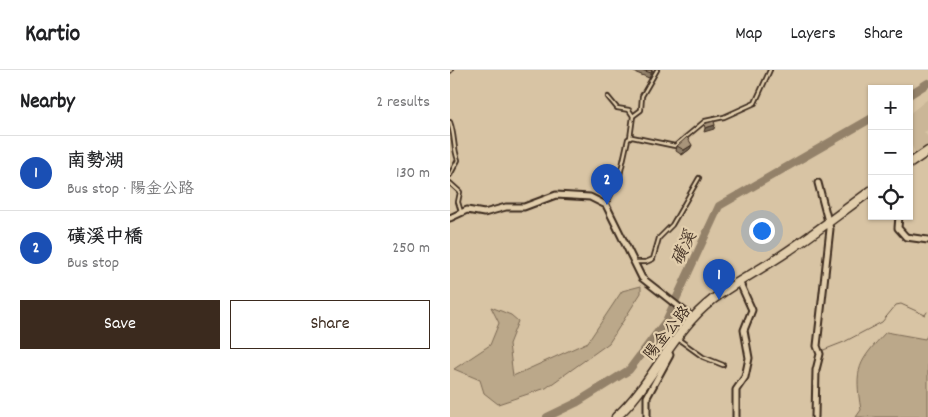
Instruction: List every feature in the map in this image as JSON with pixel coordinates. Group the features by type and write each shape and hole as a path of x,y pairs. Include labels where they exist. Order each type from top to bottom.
{"main road":[{"path":"913,161 928,151"},
{"name":"陽金公路","path":"616,417 626,408 676,338 693,318 718,295 776,259 868,193"}],"street":[{"path":"815,417 816,370 830,229 818,183"},
{"path":"450,218 470,210 484,212 506,207 524,207 556,195 584,196 606,205 642,278 693,318"},
{"path":"898,220 898,228 907,238 928,240"},
{"path":"736,417 736,390 745,377 749,358 744,330 752,310 749,299 739,281"},
{"path":"647,417 647,397 670,355 667,350"}],"lane":[{"path":"633,116 641,110 642,96 657,70"},
{"path":"630,138 675,146 705,120 724,117 755,103 770,70"},
{"path":"606,205 620,175 630,138 633,116 629,110 617,108 608,97"},
{"path":"450,122 455,136 455,152 458,160 450,175"},
{"path":"633,262 646,262 653,259 659,238 672,224 699,178"},
{"path":"450,183 460,192 458,202 462,212"},
{"path":"676,338 703,357 723,365"}],"shaded area":[{"path":"928,99 928,130 924,132 928,137 928,144 916,154 913,148 913,111"},
{"path":"641,286 641,293 609,343 546,388 498,404 484,393 480,380 454,369 490,345 499,323 491,307 511,315 518,321 509,344 513,376 588,342 622,291"},
{"path":"886,332 925,339 928,334 928,417 856,417 861,410 858,384 860,366 869,351"}],"building":[{"path":"714,121 715,125 705,128 704,124"},
{"path":"687,137 692,145 684,150 677,146"}],"waterway":[{"name":"磺溪","path":"913,92 928,83"},
{"name":"磺溪","path":"547,417 576,403 629,370 666,321 719,206 868,120"},
{"path":"821,351 844,342 882,322 896,305 901,304 925,315 927,312"},
{"path":"816,362 818,353"}],"place":[{"name":"磺溪中橋","path":"607,205"},
{"name":"南勢湖","path":"719,300"}]}
